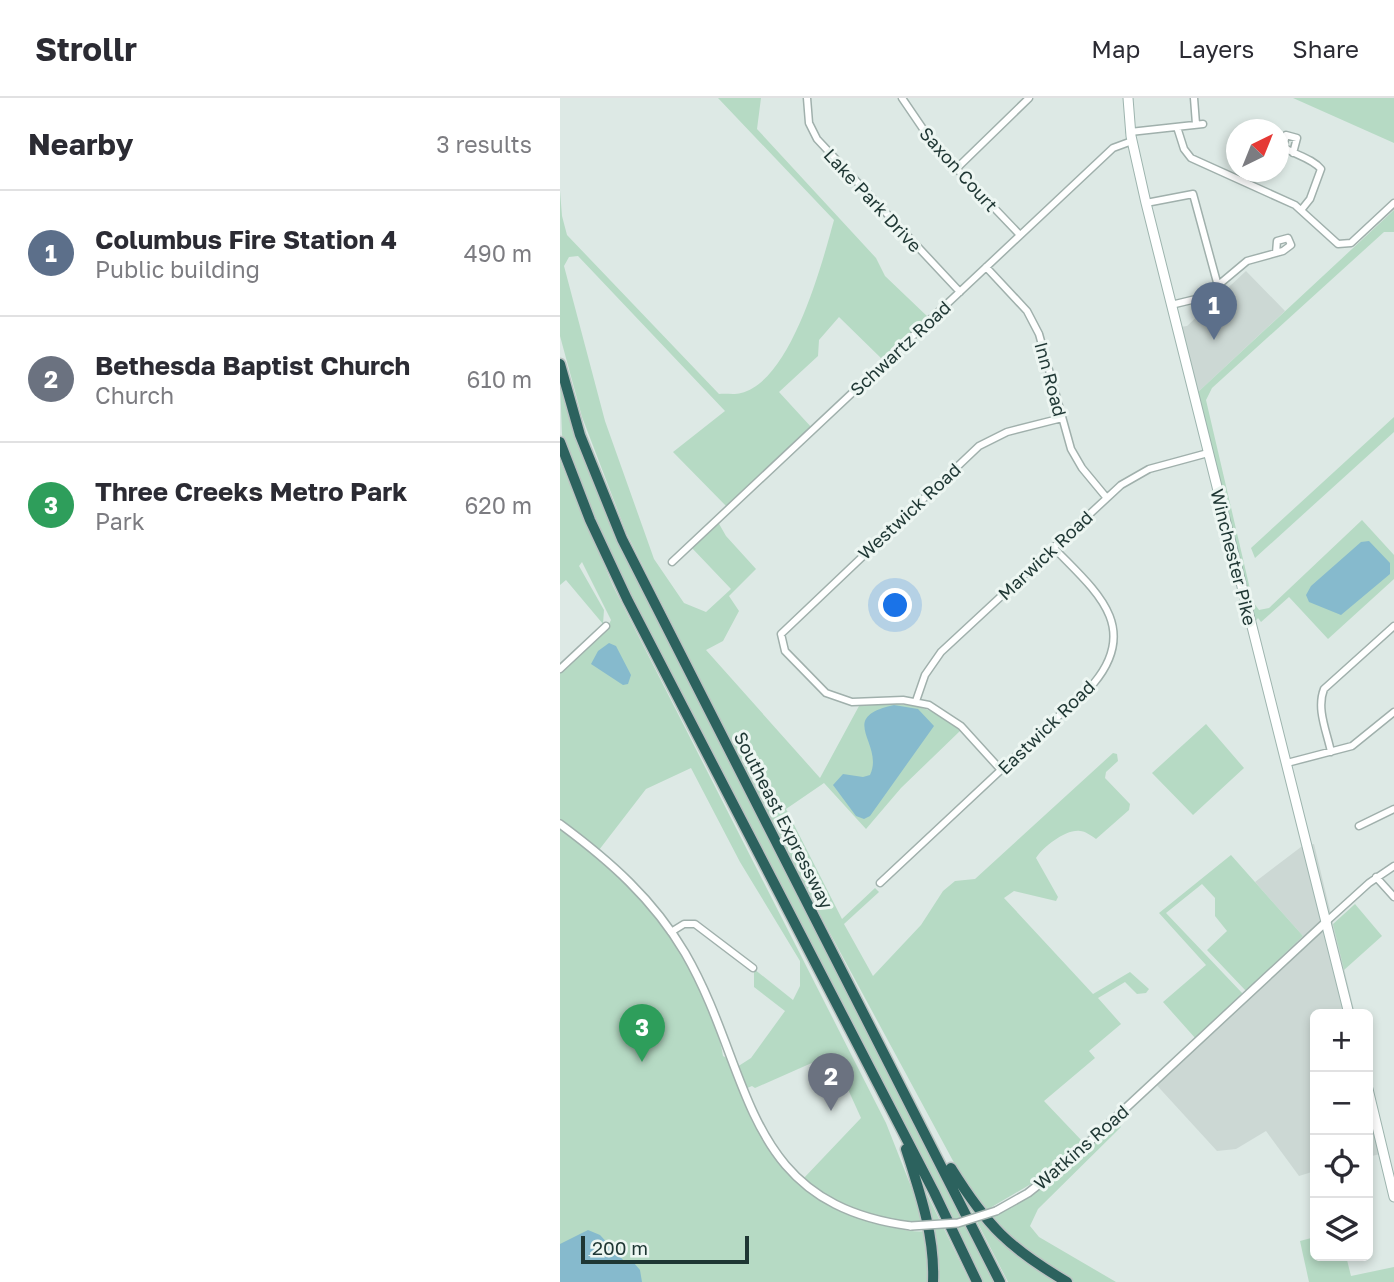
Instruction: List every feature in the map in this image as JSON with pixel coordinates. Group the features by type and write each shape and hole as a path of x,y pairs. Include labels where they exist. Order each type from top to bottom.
{"highway":[{"name":"Southeast Expressway","path":"560,364 580,435 622,539 1000,1282"},
{"path":"560,442 590,520 621,587 900,1126 977,1282"},
{"path":"904,1092 992,1228 1017,1250 1067,1282"},
{"path":"900,1126 928,1220 933,1255 933,1282"}],"main road":[{"name":"Winchester Pike","path":"1128,98 1131,136 1146,204 1348,1009"},
{"path":"1373,1105 1389,1157 1394,1197"}],"street":[{"name":"Lake Park Drive","path":"807,98 809,123 821,145 960,292"},
{"name":"Saxon Court","path":"902,98 921,129 1020,235"},
{"path":"1016,98 1022,105"},
{"path":"957,168 1029,98"},
{"name":"Schwartz Road","path":"672,562 1113,148 1131,136 1199,124 1194,98"},
{"path":"1177,127 1184,149 1191,158 1302,209 1331,240 1343,245 1354,240 1394,203"},
{"path":"1293,153 1321,169 1310,199 1302,209"},
{"path":"1146,204 1193,194 1218,286"},
{"path":"1171,305 1204,297 1247,261 1276,253"},
{"name":"Inn Road","path":"986,267 1034,323 1044,347 1062,418 1076,458 1106,497"},
{"name":"Westwick Road","path":"916,701 852,702 833,698 795,663 780,640 789,624 970,454 999,436 1062,418"},
{"name":"Marwick Road","path":"916,701 925,675 941,652 1106,497 1141,473 1208,453"},
{"name":"Eastwick Road","path":"880,883 1094,682 1106,666 1114,646 1113,624 1105,604 1053,547"},
{"path":"560,668 606,626"},
{"path":"1331,752 1321,711 1320,700 1324,689 1394,626"},
{"path":"916,701 942,712 961,726 1001,770"},
{"path":"1287,763 1360,742 1394,712"},
{"path":"1359,826 1394,808"},
{"name":"Watkins Road","path":"560,824 630,881 671,933 700,982 755,1119 782,1161 811,1189 840,1207 866,1218 911,1226 958,1223 996,1210 1034,1188 1072,1158 1327,921"},
{"path":"1327,921 1376,877 1394,866"},
{"path":"1376,877 1394,897"},
{"path":"671,933 684,924 695,925 753,968"}],"shaded area":[{"path":"1246,271 1285,311 1197,393 1180,327 1187,326"},
{"path":"1314,844 1354,1009 1310,1009 1310,1173 1299,1176 1266,1131 1236,1149 1217,1151 1152,1080 1303,936 1255,882 1301,847"},
{"path":"1373,1089 1388,1152 1373,1156"}],"green space":[{"path":"718,98 761,98 757,129 876,258 885,276 929,318 884,361 839,317 819,340 818,356 779,392 812,428 728,508 673,452 725,411 578,256 569,257 564,266 605,421 654,559 684,603 706,612 731,589 691,547 718,522 726,536 756,569 729,596 739,611 723,641 706,650 820,778 859,706 913,706 937,714 961,730 901,788 866,829 824,783 786,809 842,919 875,888 879,892 844,924 873,976 921,925 943,891 955,881 975,879 1113,753 1117,754 1118,761 1106,772 1105,778 1130,804 1129,810 1096,839 1084,832 1074,831 1055,840 1039,854 1036,858 1058,897 1056,901 1014,891 1004,898 1093,994 1130,972 1149,989 1146,993 1137,994 1125,982 1098,998 1121,1024 1089,1051 1095,1058 1044,1101 1083,1142 1043,1177 990,1208 992,1217 1012,1207 1052,1179 1115,1121 1121,1127 1038,1209 1030,1226 1039,1237 1116,1282 1074,1282 1022,1250 1006,1237 965,1183 825,924 626,532 582,417 560,336 560,191 567,235 719,394 741,393 759,384 775,367 802,318 834,220"},
{"path":"1293,98 1394,98 1394,143"},
{"path":"1394,210 1394,232 1384,232 1212,388 1206,400 1253,602 1259,610 1269,608 1362,520 1394,555 1394,579 1328,639 1289,597 1261,622 1258,618 1255,622 1197,393"},
{"path":"560,381 580,447 995,1282 981,1282 633,601 585,496 562,435"},
{"path":"1394,417 1394,432 1255,558 1251,548"},
{"path":"560,460 613,586 886,1123 925,1222 892,1219 861,1211 831,1198 803,1179 861,1118 832,1054 755,1088 752,1086 745,1089 737,1067 751,1058 785,1011 754,987 754,969 793,1000 800,986 800,961 740,862 691,768 646,789 599,850 560,820 560,672 607,628 611,620 582,562 579,566 604,610 603,624 566,580 560,585"},
{"path":"1206,724 1244,768 1193,815 1152,773"},
{"path":"560,827 629,887 684,958 698,985 718,1035 723,1056 727,1058 750,1114 780,1163 799,1184 822,1201 848,1214 897,1228 927,1231 930,1282 560,1282"},
{"path":"1231,855 1303,936 1246,991 1207,950 1227,931 1215,916 1215,898 1202,884 1166,913 1243,994 1196,1039 1163,1002 1206,965 1159,913"},
{"path":"1355,904 1382,936 1344,970 1333,924"},
{"path":"924,1188 970,1282 936,1282"},
{"path":"971,1206 1063,1282 1008,1282"},
{"path":"1310,1238 1310,1261 1347,1261 1351,1276 1394,1267 1394,1282 1309,1282 1300,1241"}],"water":[{"path":"1369,541 1390,563 1390,574 1341,615 1309,602 1306,595 1311,586 1361,542"},
{"path":"609,643 616,646 631,675 628,684 623,685 591,664 598,651"},
{"path":"894,705 918,709 934,726 870,816 864,819 856,816 833,785 843,774 863,777 870,775 872,752 864,724 867,717 877,710"},
{"path":"588,1230 600,1235 625,1262 634,1263 640,1270 642,1282 560,1282 560,1244"}],"place":[{"name":"Columbus Fire Station 4","path":"1214,340"},
{"name":"Three Creeks Metro Park","path":"642,1062"},
{"name":"Bethesda Baptist Church","path":"831,1111"}]}
